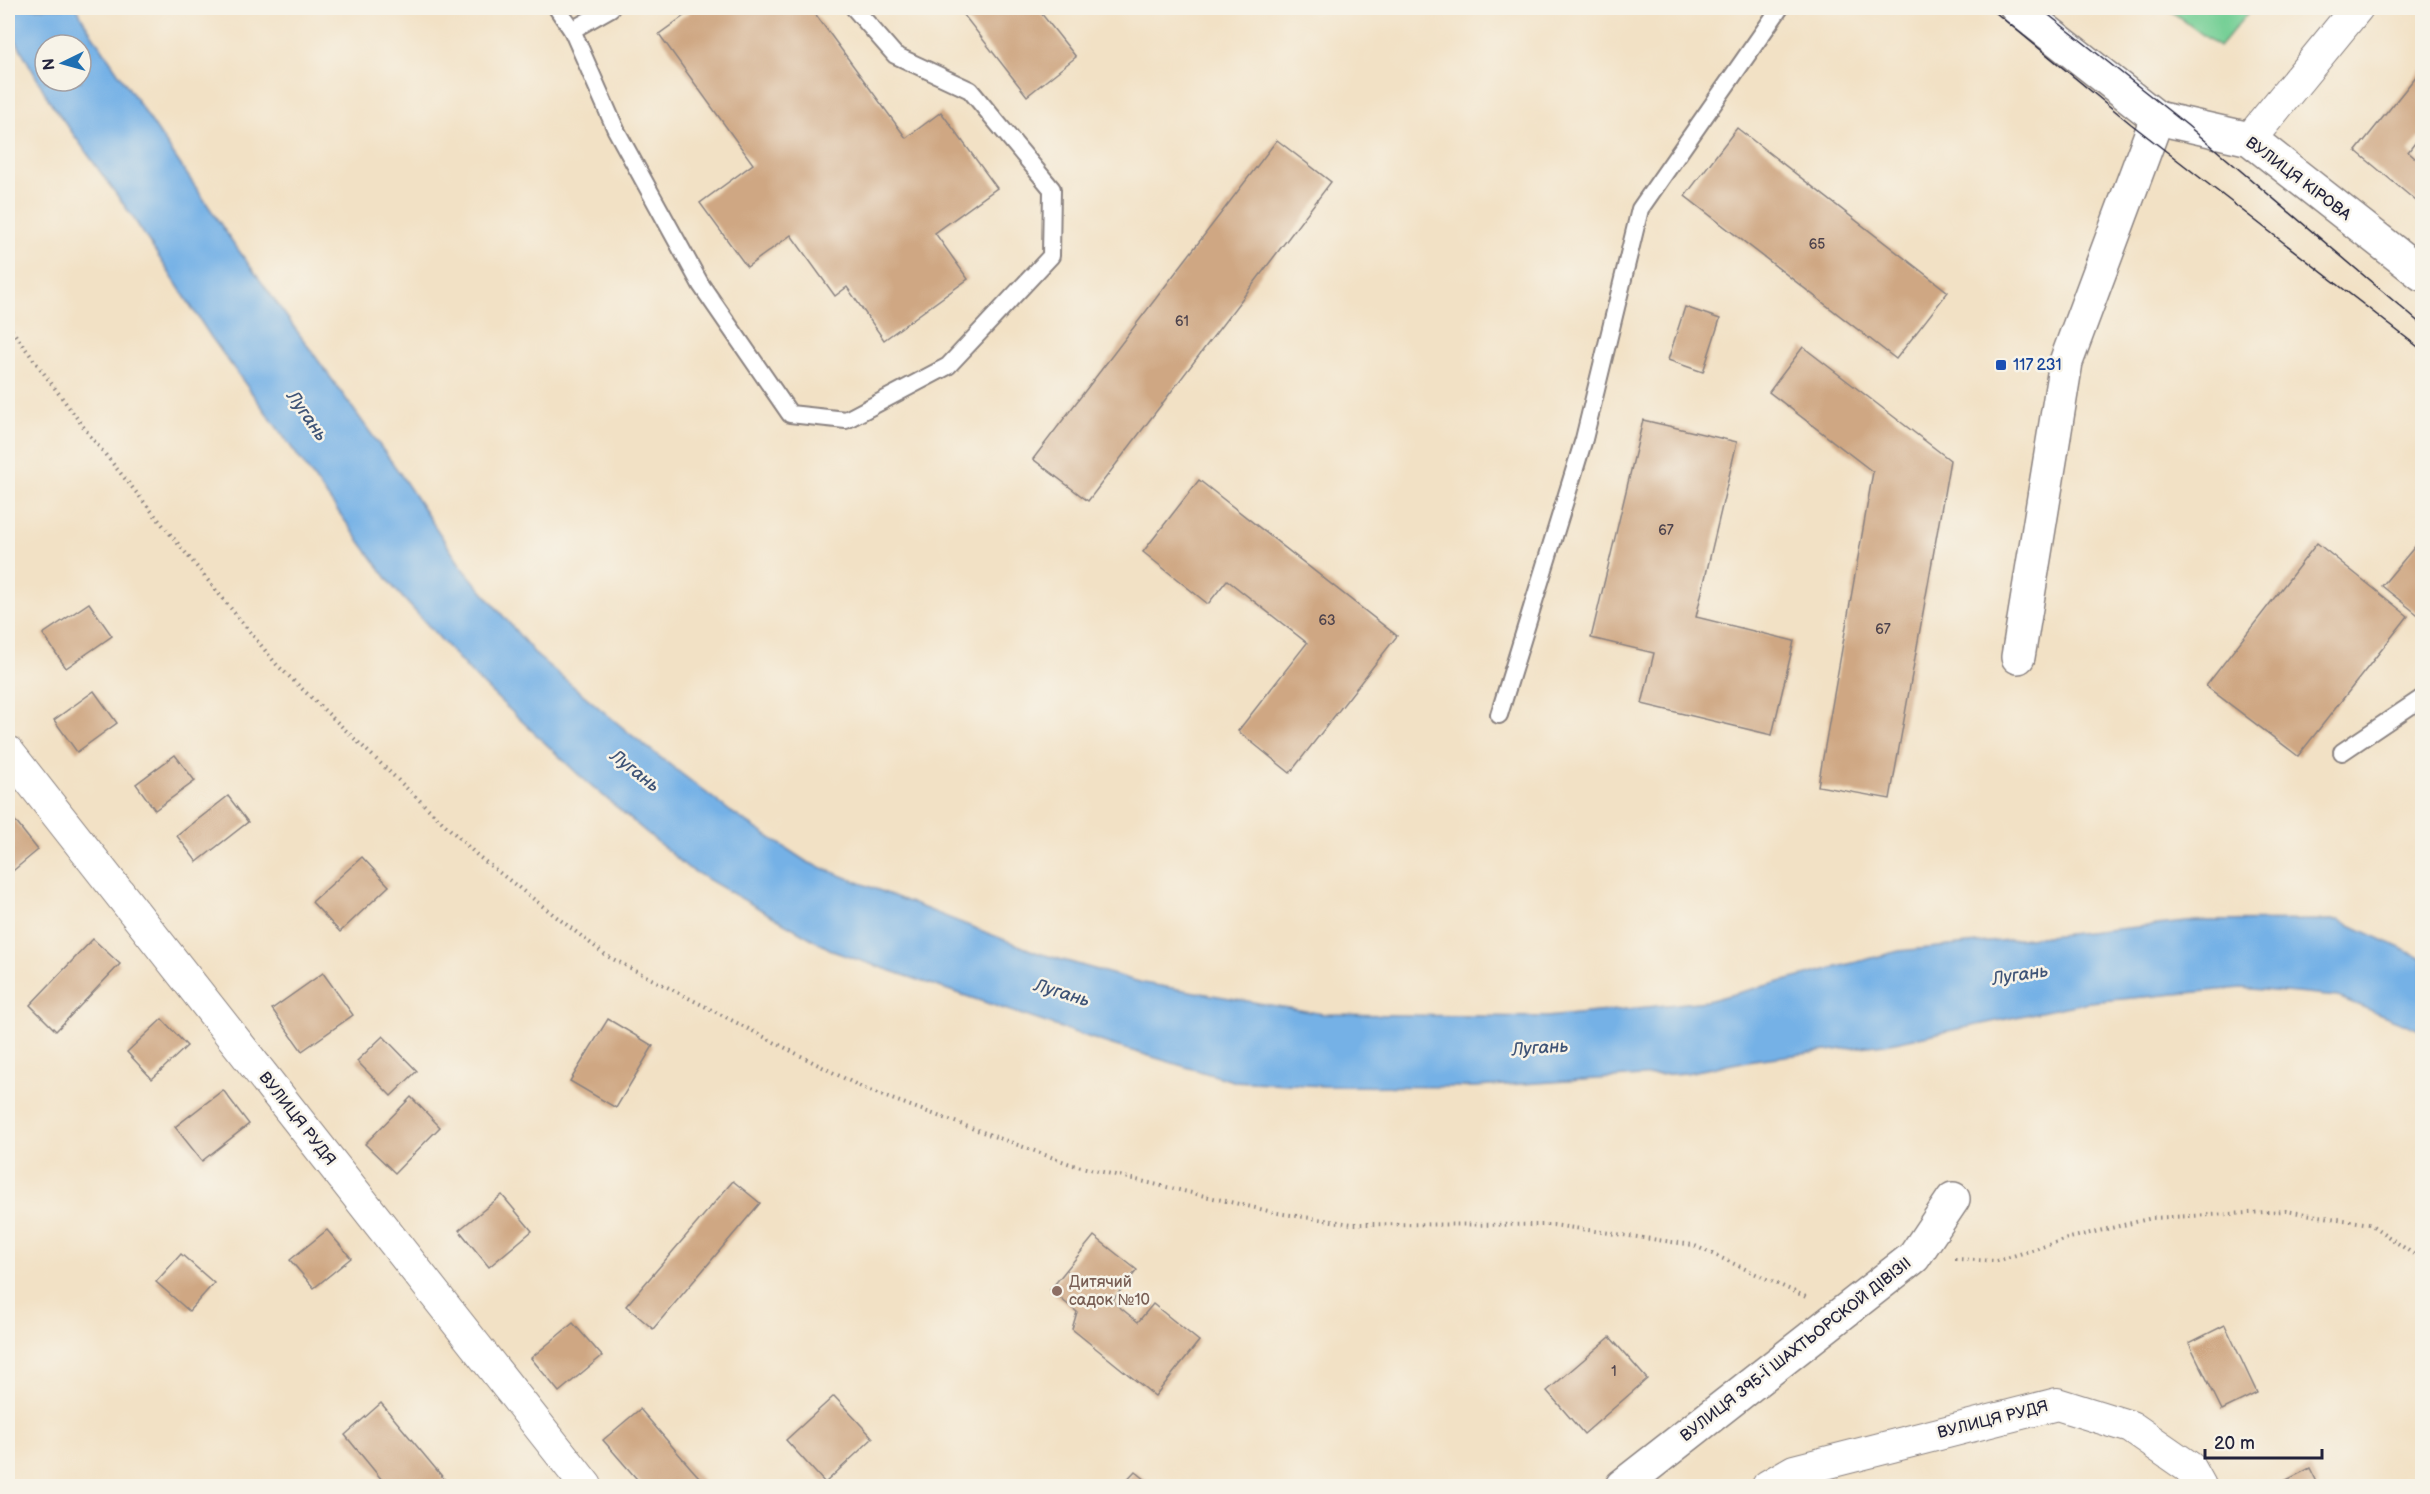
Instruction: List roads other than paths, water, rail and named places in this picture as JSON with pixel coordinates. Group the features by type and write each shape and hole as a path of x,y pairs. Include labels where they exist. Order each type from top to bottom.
{"street":[{"name":"ВУЛИЦЯ КІРОВА","path":"2017,8 2157,118 2250,139 2422,274"},
{"path":"2250,139 2357,8"},
{"path":"2018,657 2066,362 2157,118"},
{"name":"ВУЛИЦЯ РУДЯ","path":"8,752 586,1486"},
{"name":"ВУЛИЦЯ 395-Ї ШАХТЬОРСКОЙ ДІВІЗІІ","path":"1622,1486 1914,1257 1953,1199"},
{"name":"ВУЛИЦЯ РУДЯ","path":"1768,1486 1794,1471 2057,1404 2131,1427 2190,1468 2200,1486"}],"lane":[{"path":"556,8 572,30 616,130 701,285 790,414 846,420 948,366 1051,256 1052,189 970,90 895,55 854,8"},
{"path":"572,30 611,8"},
{"path":"1499,715 1584,439 1640,209 1780,8"},
{"path":"2342,752 2422,698"}],"water":[{"path":"8,8 77,8 91,33 33,33 33,71 8,26"},
{"name":"Лугань","path":"93,35 234,244 401,475 461,566 537,656 634,737 731,812 807,862 1038,953 1143,983 1323,1014 1547,1017 1707,1001 1899,951 2197,921 2339,920 2422,958 2422,1031 2338,997 2241,988 2089,1002 1885,1044 1753,1060 1686,1073 1475,1087 1324,1086 1233,1081 1109,1044 835,952 688,868 579,775 475,677 394,588 211,337 134,219 45,93 93,93"}],"tram line":[{"path":"1990,8 2131,124 2422,350"},
{"path":"2040,8 2187,125 2422,325"}],"place":[{"name":"117 231","path":"2001,365"},
{"name":"Дитячий садок №10","path":"1057,1291"}]}
